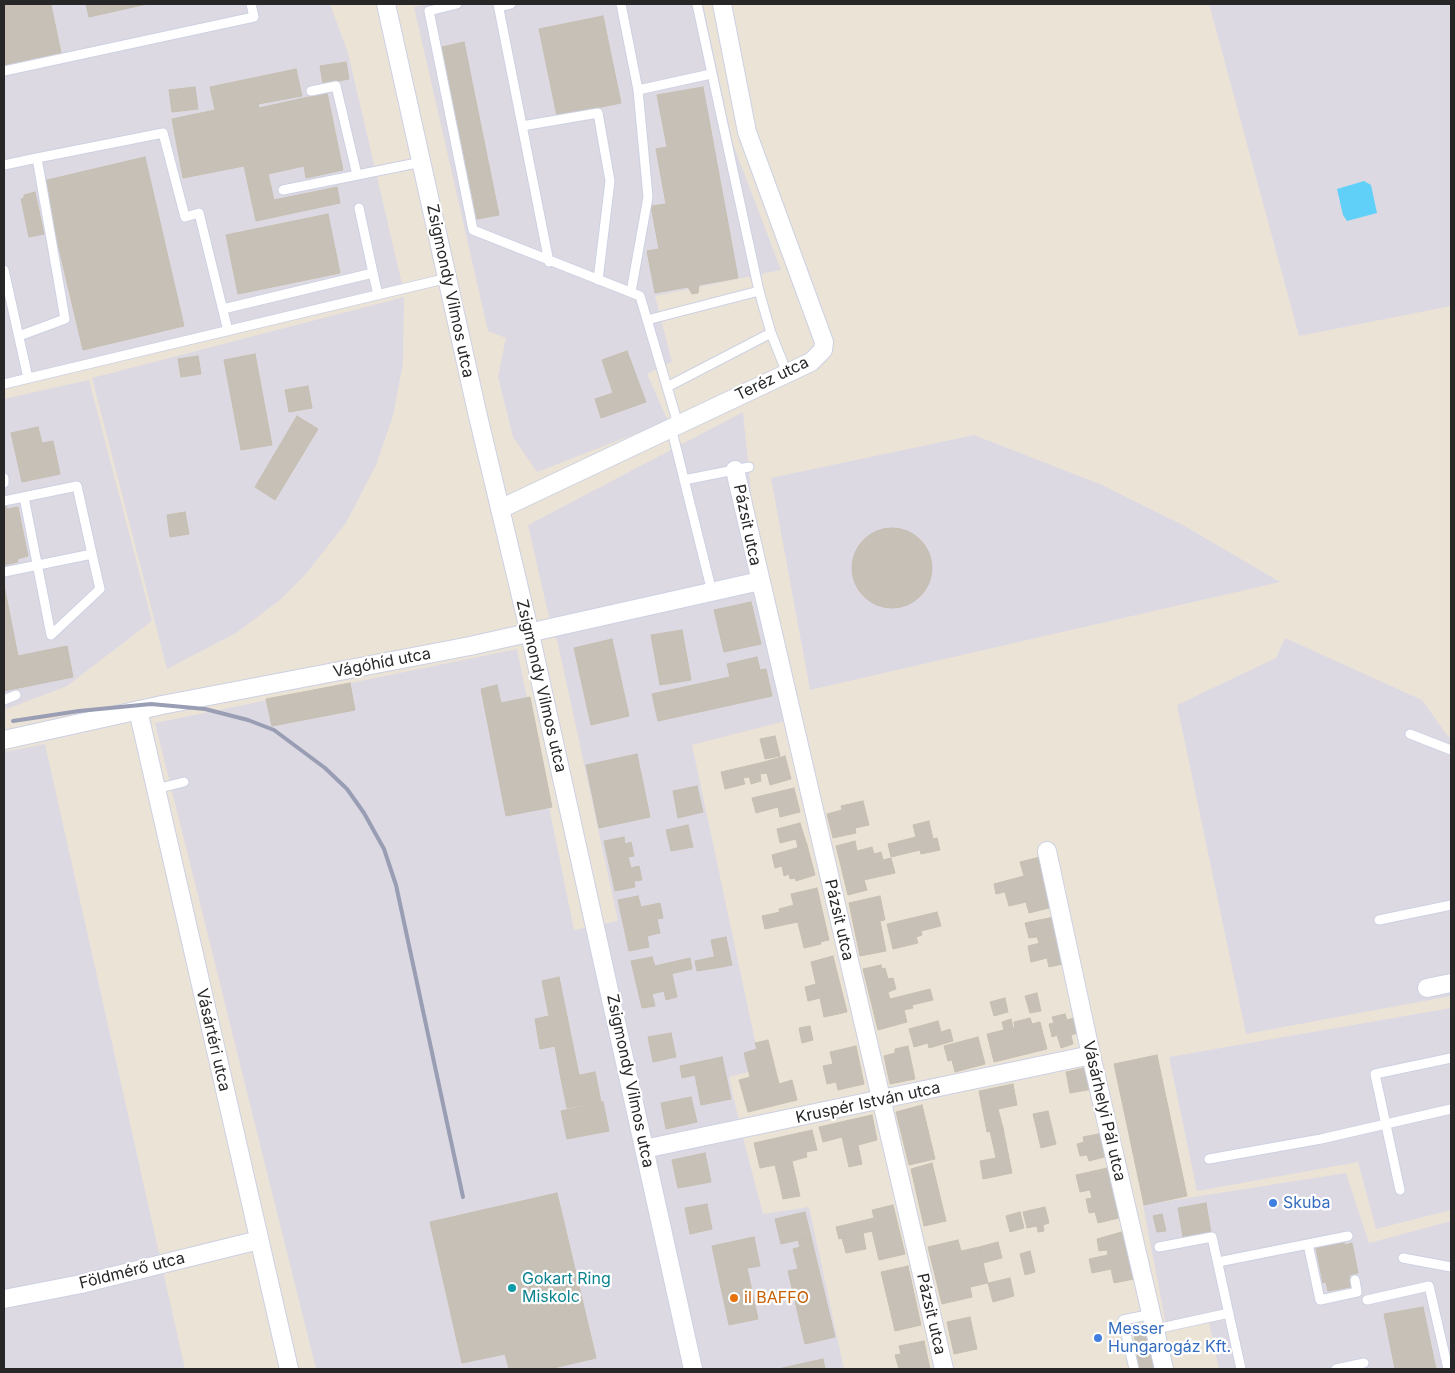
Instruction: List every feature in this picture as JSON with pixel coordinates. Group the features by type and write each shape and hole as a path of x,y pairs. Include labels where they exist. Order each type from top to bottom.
{"street":[{"name":"Zsigmondy Vilmos utca","path":"386,4 530,634 693,1369"},
{"name":"Teréz utca","path":"500,509 810,362 823,350 824,342 747,132 722,4"},
{"name":"Pázsit utca","path":"742,468 760,581 944,1369"},
{"name":"Vágóhíd utca","path":"4,740 138,710 530,634 760,581"},
{"name":"Vásártéri utca","path":"138,710 289,1369"},
{"name":"Vásárhelyi Pál utca","path":"1047,851 1091,1055 1164,1369"},
{"path":"1427,988 1451,983"},
{"name":"Kruspér István utca","path":"644,1149 1091,1055"},
{"name":"Földmérő utca","path":"4,1299 81,1284 259,1240"}],"lane":[{"path":"4,71 254,17 251,4"},
{"path":"457,4 429,11 473,230 549,262 640,296 667,387 684,480 712,592"},
{"path":"512,4 498,5 549,262"},
{"path":"621,4 638,90 648,197 631,292"},
{"path":"697,4 759,291 770,334 787,373"},
{"path":"638,90 712,74"},
{"path":"311,91 336,86 357,175"},
{"path":"522,126 598,113 610,181 598,280"},
{"path":"4,165 163,133 185,217 199,213 228,331"},
{"path":"19,336 65,319 37,158"},
{"path":"282,190 422,162"},
{"path":"359,208 378,295"},
{"path":"4,270 28,378"},
{"path":"223,309 373,273"},
{"path":"4,384 448,278"},
{"path":"647,320 759,291"},
{"path":"667,387 770,334"},
{"path":"684,480 742,468"},
{"path":"4,478 4,483"},
{"path":"4,501 77,486 100,589 51,635 24,497"},
{"path":"4,572 92,554"},
{"path":"4,700 16,695"},
{"path":"1410,734 1451,750"},
{"path":"156,789 184,782"},
{"path":"1379,920 1451,904"},
{"path":"1400,1190 1375,1074 1451,1058"},
{"path":"1209,1159 1321,1139 1451,1109"},
{"path":"1218,1262 1348,1236"},
{"path":"1159,1247 1212,1237 1241,1369"},
{"path":"1308,1244 1320,1300 1357,1292 1355,1280"},
{"path":"1403,1258 1451,1267"},
{"path":"1367,1300 1429,1286 1448,1369"},
{"path":"1134,1369 1123,1320 1154,1321 1229,1313"},
{"path":"1336,1369 1364,1363"}],"shaded area":[{"path":"4,4 330,4 348,53 402,284 4,379"},
{"path":"428,4 703,4 733,144 781,270 655,296 672,362 647,374 668,421 537,472 513,437 498,377 506,338 488,331 414,7"},
{"path":"1209,4 1451,4 1451,306 1299,336"},
{"path":"404,297 403,363 393,416 376,465 346,523 305,575 280,600 236,633 167,669 92,378"},
{"path":"89,380 152,621 67,686 4,710 4,399"},
{"path":"743,412 760,581 793,719 692,745 761,1069 729,1077 741,1130 763,1214 809,1207 844,1369 316,1369 155,723 517,649 574,930 618,921 558,644 548,613 528,525"},
{"path":"974,435 1102,485 1183,525 1280,582 810,690 771,478"},
{"path":"1285,638 1422,700 1451,738 1451,996 1246,1034 1177,705 1276,658"},
{"path":"45,744 185,1369 4,1369 4,752"},
{"path":"1451,1008 1451,1210 1376,1229 1358,1162 1197,1191 1169,1057"},
{"path":"1346,1173 1369,1243 1451,1221 1451,1369 1219,1369 1209,1323 1167,1330 1143,1205"}],"water":[{"path":"1364,181 1371,185 1377,213 1347,221 1343,215 1337,189"}],"building":[{"path":"4,4 56,4 51,5 61,53 4,65"},
{"path":"86,4 147,4 89,17"},
{"path":"603,16 621,103 557,116 539,29"},
{"path":"464,42 499,215 477,219 442,47"},
{"path":"346,62 349,79 323,84 320,66"},
{"path":"296,69 302,96 258,104 259,108 327,93 343,170 306,178 304,166 268,174 274,200 337,187 340,203 256,221 244,166 183,178 172,119 215,110 210,87"},
{"path":"195,87 198,109 172,112 169,90"},
{"path":"703,87 738,278 699,285 698,293 692,294 688,287 655,293 647,251 659,249 651,206 666,204 656,149 667,147 657,95"},
{"path":"145,157 184,326 83,350 43,181"},
{"path":"35,192 44,234 29,237 21,199 24,198 24,195"},
{"path":"328,214 340,273 238,294 226,235"},
{"path":"627,351 646,402 601,418 595,399 613,393 602,360"},
{"path":"255,354 272,445 241,450 224,360"},
{"path":"198,356 201,374 181,377 178,359"},
{"path":"308,386 312,408 289,412 285,390"},
{"path":"297,416 318,429 275,500 255,487"},
{"path":"38,427 42,443 53,441 60,474 22,482 11,433"},
{"path":"4,505 6,505 7,509 18,507 28,556 17,559 18,562 4,565"},
{"path":"185,512 189,534 170,537 167,515"},
{"path":"892,528 907,531 920,540 929,553 932,568 929,583 920,596 907,605 892,608 877,605 864,596 855,583 852,568 855,553 864,540 877,531"},
{"path":"4,585 18,656 67,646 73,677 4,691"},
{"path":"751,602 761,644 724,652 714,610"},
{"path":"682,630 691,680 660,685 651,635"},
{"path":"612,639 629,716 591,725 574,648"},
{"path":"757,657 760,670 766,669 772,696 658,721 652,694 730,677 727,664"},
{"path":"350,683 355,710 272,726 266,699"},
{"path":"497,685 501,703 530,697 552,807 506,816 481,689"},
{"path":"775,736 780,756 765,759 760,739"},
{"path":"637,754 650,817 599,828 586,765"},
{"path":"785,756 791,779 770,785 764,762"},
{"path":"764,762 767,773 760,774 761,781 751,784 747,766"},
{"path":"747,766 749,777 743,778 745,784 725,789 721,772"},
{"path":"697,786 703,812 678,818 673,791"},
{"path":"794,788 800,812 780,817 778,807 756,813 752,798"},
{"path":"863,801 869,825 855,828 856,833 833,838 827,814 842,810 841,806"},
{"path":"929,821 933,839 937,838 940,850 921,854 920,850 891,857 888,844 916,837 913,825"},
{"path":"800,823 807,845 798,848 796,839 780,843 777,829"},
{"path":"688,825 693,847 671,851 666,830"},
{"path":"624,837 625,844 631,842 634,856 628,857 631,868 639,866 642,880 634,881 635,887 615,891 604,841"},
{"path":"855,841 857,851 872,847 874,854 881,852 883,860 891,858 895,873 864,880 867,890 848,895 836,846"},
{"path":"807,845 815,875 796,881 795,878 790,879 789,874 784,876 782,866 775,868 772,855"},
{"path":"1040,857 1053,907 1029,913 1026,902 1009,906 1005,892 996,894 994,884 1024,876 1020,862"},
{"path":"817,888 829,940 804,948 791,894"},
{"path":"638,896 641,907 660,903 663,918 657,919 660,933 647,936 649,947 629,951 618,900"},
{"path":"880,896 885,920 880,921 886,951 860,956 849,903"},
{"path":"794,905 798,922 783,925 779,909"},
{"path":"780,912 783,925 765,929 762,916"},
{"path":"937,912 941,926 921,931 922,935 916,937 918,943 893,949 887,924"},
{"path":"1054,917 1059,938 1039,943 1037,937 1029,938 1025,923"},
{"path":"726,937 732,965 717,968 711,940"},
{"path":"1061,938 1067,963 1049,967 1047,958 1031,962 1028,946"},
{"path":"833,956 847,1012 824,1017 820,998 808,1001 805,987 816,984 811,962"},
{"path":"652,957 655,966 690,958 692,969 657,977 672,974 677,997 666,1000 664,991 652,994 655,1006 642,1008 631,961"},
{"path":"714,957 716,968 697,971 695,961"},
{"path":"881,965 882,969 885,968 888,979 893,978 896,989 888,992 890,999 930,989 933,1000 912,1005 913,1008 904,1010 907,1022 878,1030 863,969"},
{"path":"559,977 579,1075 561,1079 555,1046 540,1049 535,1019 549,1016 542,981"},
{"path":"1037,993 1041,1011 1030,1013 1025,996"},
{"path":"1005,998 1008,1012 994,1016 990,1002"},
{"path":"1065,1014 1067,1020 1077,1017 1081,1032 1071,1035 1073,1044 1061,1048 1057,1035 1052,1037 1049,1024 1054,1023 1052,1017"},
{"path":"1030,1018 1032,1024 1040,1022 1047,1049 994,1062 987,1034 1004,1030 1002,1022 1011,1019 1013,1028 1015,1028 1014,1022"},
{"path":"938,1021 941,1032 950,1029 953,1041 929,1048 928,1043 914,1047 909,1029"},
{"path":"810,1026 813,1040 802,1043 799,1028"},
{"path":"671,1033 676,1057 653,1062 648,1037"},
{"path":"978,1037 985,1064 955,1072 952,1060 948,1061 944,1046"},
{"path":"768,1040 779,1084 792,1080 797,1100 748,1112 739,1080 750,1077 744,1053 757,1049 755,1043"},
{"path":"856,1046 864,1084 838,1090 836,1082 827,1084 823,1066 833,1064 830,1052"},
{"path":"908,1046 915,1079 890,1084 884,1056 895,1053 895,1049"},
{"path":"1157,1055 1187,1196 1144,1205 1114,1064"},
{"path":"722,1057 731,1099 701,1105 695,1075 682,1078 680,1066"},
{"path":"1088,1067 1093,1089 1070,1093 1066,1072"},
{"path":"595,1072 601,1102 567,1108 561,1079"},
{"path":"1013,1084 1017,1105 998,1109 1003,1128 987,1132 979,1091"},
{"path":"691,1097 697,1122 666,1129 661,1103"},
{"path":"603,1102 609,1131 567,1139 561,1111"},
{"path":"922,1105 935,1159 909,1165 896,1112"},
{"path":"1048,1111 1056,1144 1041,1148 1033,1114"},
{"path":"872,1115 877,1140 858,1145 862,1164 849,1167 842,1137 823,1142 819,1127"},
{"path":"1003,1128 1012,1173 983,1179 980,1161 996,1158 990,1131"},
{"path":"812,1130 817,1150 806,1152 807,1157 792,1161 800,1196 783,1199 775,1165 760,1168 754,1143"},
{"path":"1103,1133 1108,1156 1089,1161 1087,1155 1080,1156 1077,1144 1084,1142 1083,1137"},
{"path":"705,1153 711,1182 678,1188 672,1160"},
{"path":"932,1163 946,1221 924,1226 911,1169"},
{"path":"1112,1167 1123,1217 1098,1223 1095,1212 1089,1213 1086,1199 1092,1198 1090,1190 1080,1192 1076,1175"},
{"name":"Gokart Ring Miskolc","path":"557,1193 596,1358 549,1369 509,1369 505,1354 462,1363 430,1222"},
{"path":"1206,1203 1211,1233 1183,1237 1178,1208"},
{"path":"707,1204 712,1229 690,1234 685,1208"},
{"path":"893,1205 905,1254 879,1260 872,1231 839,1239 836,1227 874,1218 872,1210"},
{"path":"1045,1207 1049,1223 1043,1225 1044,1231 1038,1232 1037,1226 1027,1228 1023,1212"},
{"path":"805,1212 811,1237 781,1244 775,1219"},
{"path":"1020,1212 1024,1228 1010,1232 1006,1216"},
{"path":"1162,1214 1166,1231 1157,1232 1153,1216"},
{"path":"1125,1231 1134,1279 1114,1283 1111,1269 1092,1273 1089,1259 1108,1255 1107,1250 1099,1251 1097,1239"},
{"path":"863,1233 866,1249 846,1253 842,1238"},
{"path":"754,1237 760,1266 747,1268 758,1319 729,1325 712,1246"},
{"path":"811,1237 835,1337 805,1344 788,1271 798,1269 793,1249 800,1247 798,1240"},
{"path":"958,1240 961,1251 979,1247 988,1283 970,1287 972,1297 942,1304 928,1247"},
{"path":"998,1242 1002,1258 983,1263 979,1247"},
{"path":"1344,1242 1345,1245 1352,1243 1358,1273 1349,1275 1351,1287 1328,1291 1326,1282 1323,1283 1316,1248"},
{"path":"1030,1251 1035,1272 1025,1275 1020,1254"},
{"path":"908,1266 921,1325 895,1331 881,1272"},
{"path":"1010,1278 1014,1296 993,1302 988,1283"},
{"path":"1423,1307 1436,1369 1395,1369 1384,1314"},
{"path":"970,1317 977,1349 954,1354 947,1322"},
{"path":"1146,1331 1150,1348 1137,1350 1134,1334"},
{"path":"924,1341 930,1369 899,1369 895,1355 901,1354 899,1346"},
{"path":"1150,1348 1154,1369 1140,1369 1136,1351"},
{"path":"823,1359 825,1369 778,1369"}],"railway":[{"path":"13,721 79,711 151,704 205,709 248,720 274,730 325,768 347,789 364,813 384,849 396,885 463,1197"}],"place":[{"name":"Skuba","path":"1273,1203"},
{"name":"Gokart Ring Miskolc","path":"512,1288"},
{"name":"il BAFFO","path":"734,1298"},
{"name":"Messer Hungarogáz Kft.","path":"1098,1338"}]}
